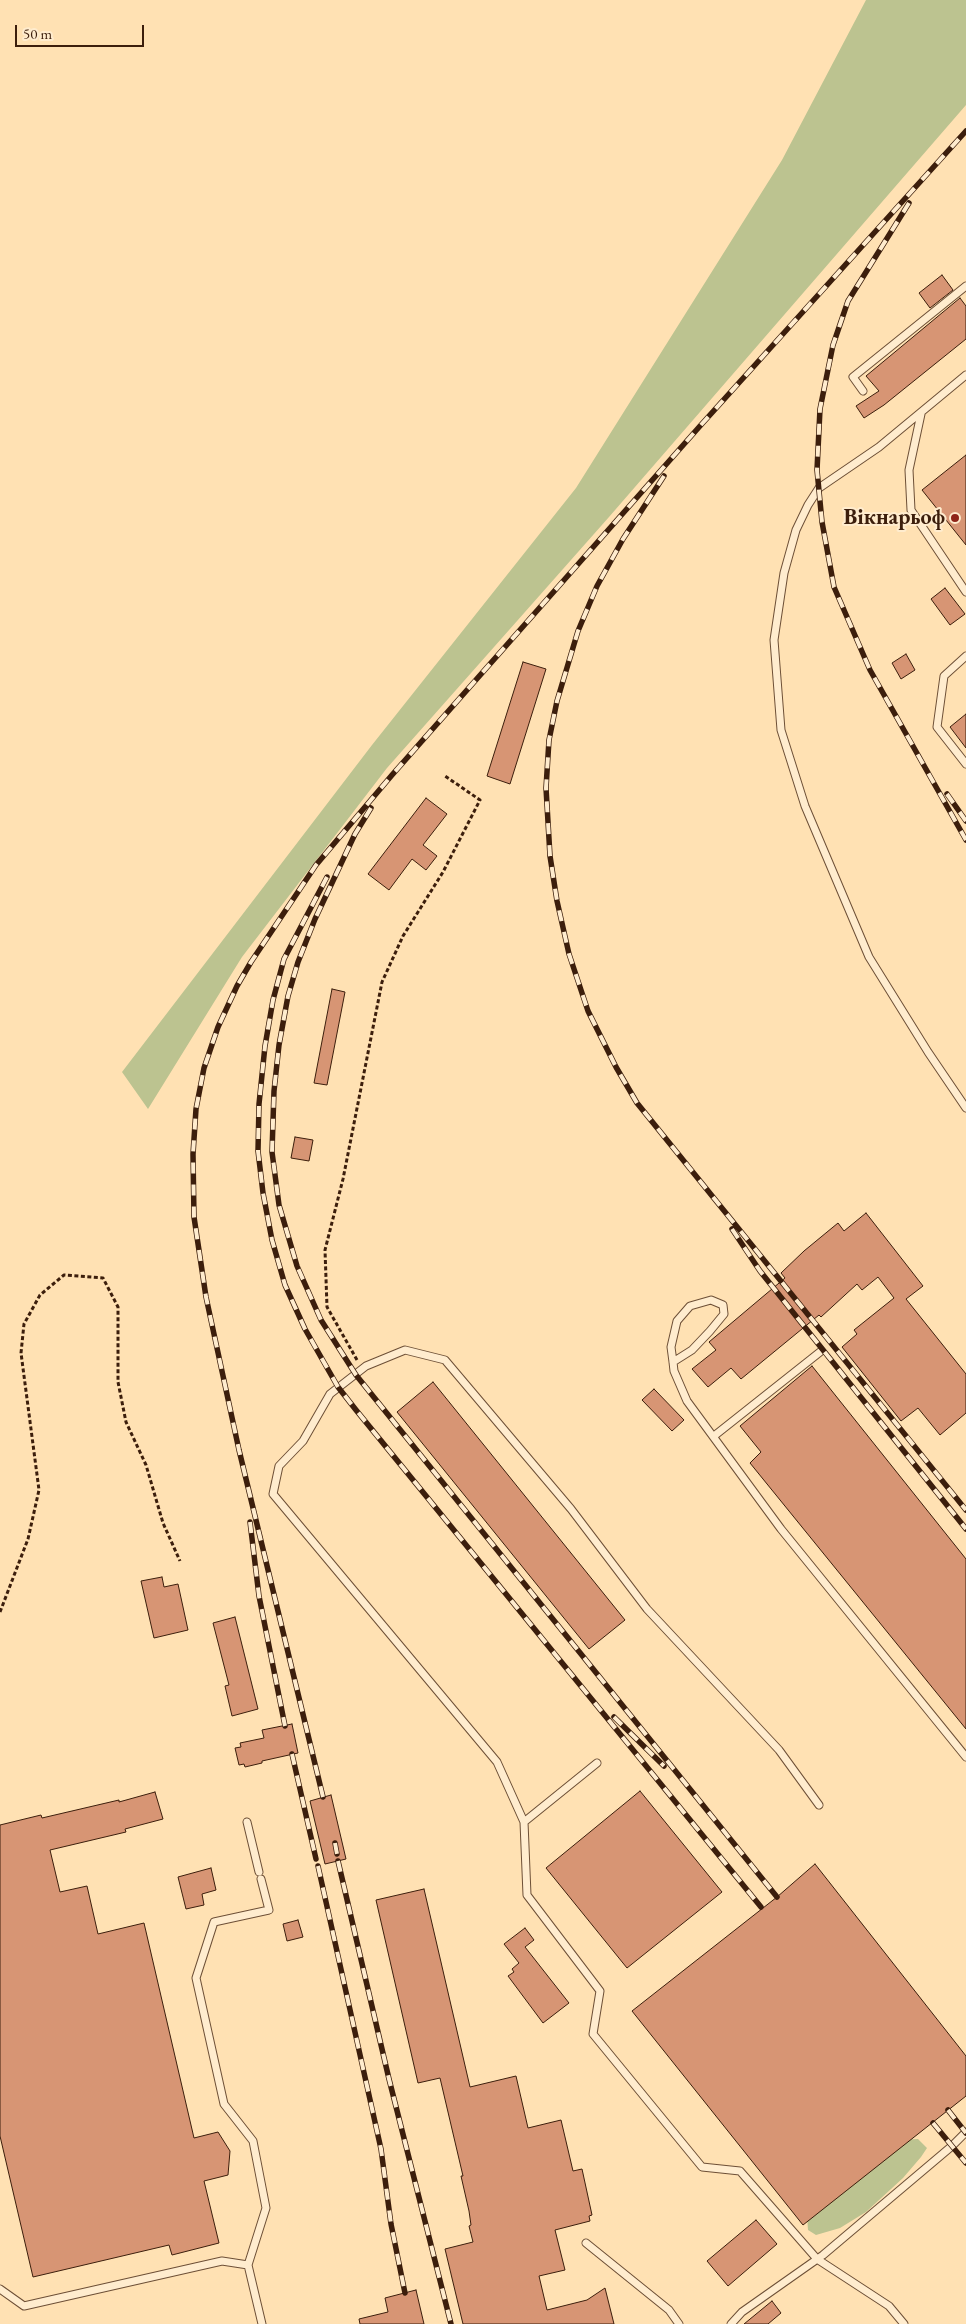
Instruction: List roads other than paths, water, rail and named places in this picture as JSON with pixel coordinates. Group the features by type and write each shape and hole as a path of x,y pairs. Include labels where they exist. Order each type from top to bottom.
{"lane":[{"path":"863,391 852,377 966,286"},
{"path":"966,375 880,447 819,488 796,530 784,573 774,640 780,730 805,806 869,957 928,1052 966,1108"},
{"path":"921,414 909,470 911,510 966,592"},
{"path":"966,656 944,676 937,728 966,764"},
{"path":"673,1362 692,1350 710,1331 724,1314 723,1305 711,1300 690,1306 677,1321 671,1347 674,1371 687,1401 781,1529 966,1757"},
{"path":"819,1805 779,1750 648,1608 572,1509 444,1360 405,1350 363,1368 330,1394 303,1442 280,1466 273,1494 497,1762 524,1822 527,1895 600,1991 593,2034 702,2167 740,2171 817,2259 888,2306 904,2324"},
{"path":"714,1436 820,1352"},
{"path":"524,1822 597,1763"},
{"path":"247,1822 269,1910 214,1922 196,1978 224,2104 253,2141 259,2170 266,2208 248,2265 262,2324"},
{"path":"731,2324 742,2312 817,2259 952,2146 966,2132"},
{"path":"586,2243 669,2310 679,2324"},
{"path":"0,2289 24,2306 222,2261 248,2265"}],"railway":[{"path":"323,1797 239,1450 206,1297 194,1217 193,1154 196,1109 204,1068 218,1027 237,986 251,962 316,865 392,775 700,426 966,131"},
{"path":"909,203 848,301 833,345 820,409 817,470 822,522 834,587 870,670 966,840"},
{"path":"664,476 623,539 597,586 578,631 557,701 549,740 546,788 550,856 557,901 569,954 588,1011 616,1067 637,1103 966,1510"},
{"path":"947,794 966,821"},
{"path":"371,808 355,834 315,919 298,962 288,996 279,1045 274,1091 272,1152 279,1205 297,1266 321,1320 356,1375 777,1897"},
{"path":"327,877 284,959 273,1000 265,1046 259,1104 258,1151 263,1193 272,1240 285,1285 305,1329 338,1387 761,1907"},
{"path":"732,1229 760,1271 966,1529"},
{"path":"250,1522 259,1596 285,1726"},
{"path":"614,1717 664,1766"},
{"path":"292,1754 316,1859"},
{"path":"335,1843 337,1854"},
{"path":"338,1861 389,2079 451,2324"},
{"path":"318,1866 381,2149 391,2224 405,2293"},
{"path":"948,2110 966,2133"},
{"path":"933,2123 966,2163"}],"place":[{"name":"Вікнарьоф","path":"955,518"}]}
